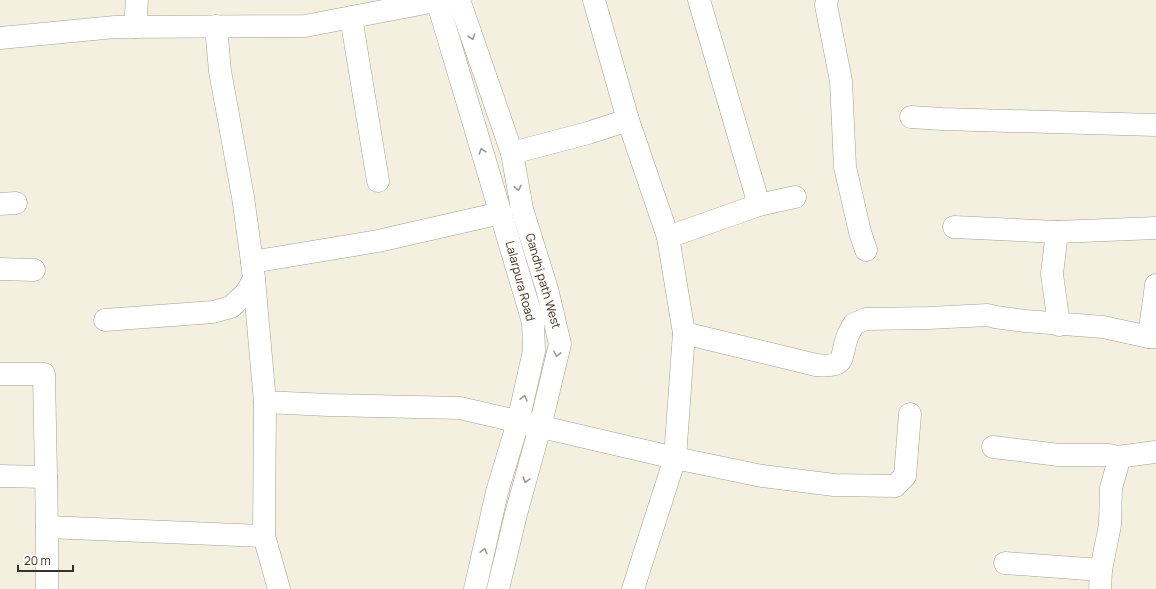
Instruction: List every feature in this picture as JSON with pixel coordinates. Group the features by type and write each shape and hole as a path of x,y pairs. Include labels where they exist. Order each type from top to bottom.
{"street":[{"path":"135,27 137,0"},
{"path":"0,38 115,27 305,26 438,0"},
{"name":"Lalarpura Road","path":"438,0 532,322 534,351 518,422 497,492 475,589"},
{"name":"Gandhi path West","path":"459,0 512,153 522,209 547,289 560,344 498,589"},
{"path":"594,0 628,120 668,237 684,333 675,458 633,589"},
{"path":"700,0 759,205"},
{"path":"827,0 826,5 841,81 845,167 860,232 866,250"},
{"path":"351,17 378,181"},
{"path":"216,26 220,71 243,197 253,270 265,402 264,536 279,589"},
{"path":"911,117 957,120 1156,125"},
{"path":"512,153 588,133 628,120"},
{"path":"668,237 759,205 795,196"},
{"path":"253,270 501,213"},
{"path":"954,227 1057,232 1156,228"},
{"path":"1057,232 1052,274 1059,324"},
{"path":"0,270 34,270"},
{"path":"104,320 213,312 232,307 246,293 253,270"},
{"path":"684,333 816,365 828,366 837,364 843,356 848,336 854,324 866,319 988,315 995,318 1103,327 1152,337 1156,285"},
{"path":"0,374 44,374 47,589"},
{"path":"265,402 460,408 675,458 762,476 827,484 896,486 906,476 910,414"},
{"path":"993,447 1059,455 1117,457 1156,452"},
{"path":"1004,563 1101,580 1110,525 1111,488 1117,467 1117,457"},
{"path":"0,476 46,477"},
{"path":"47,527 264,536"}]}
